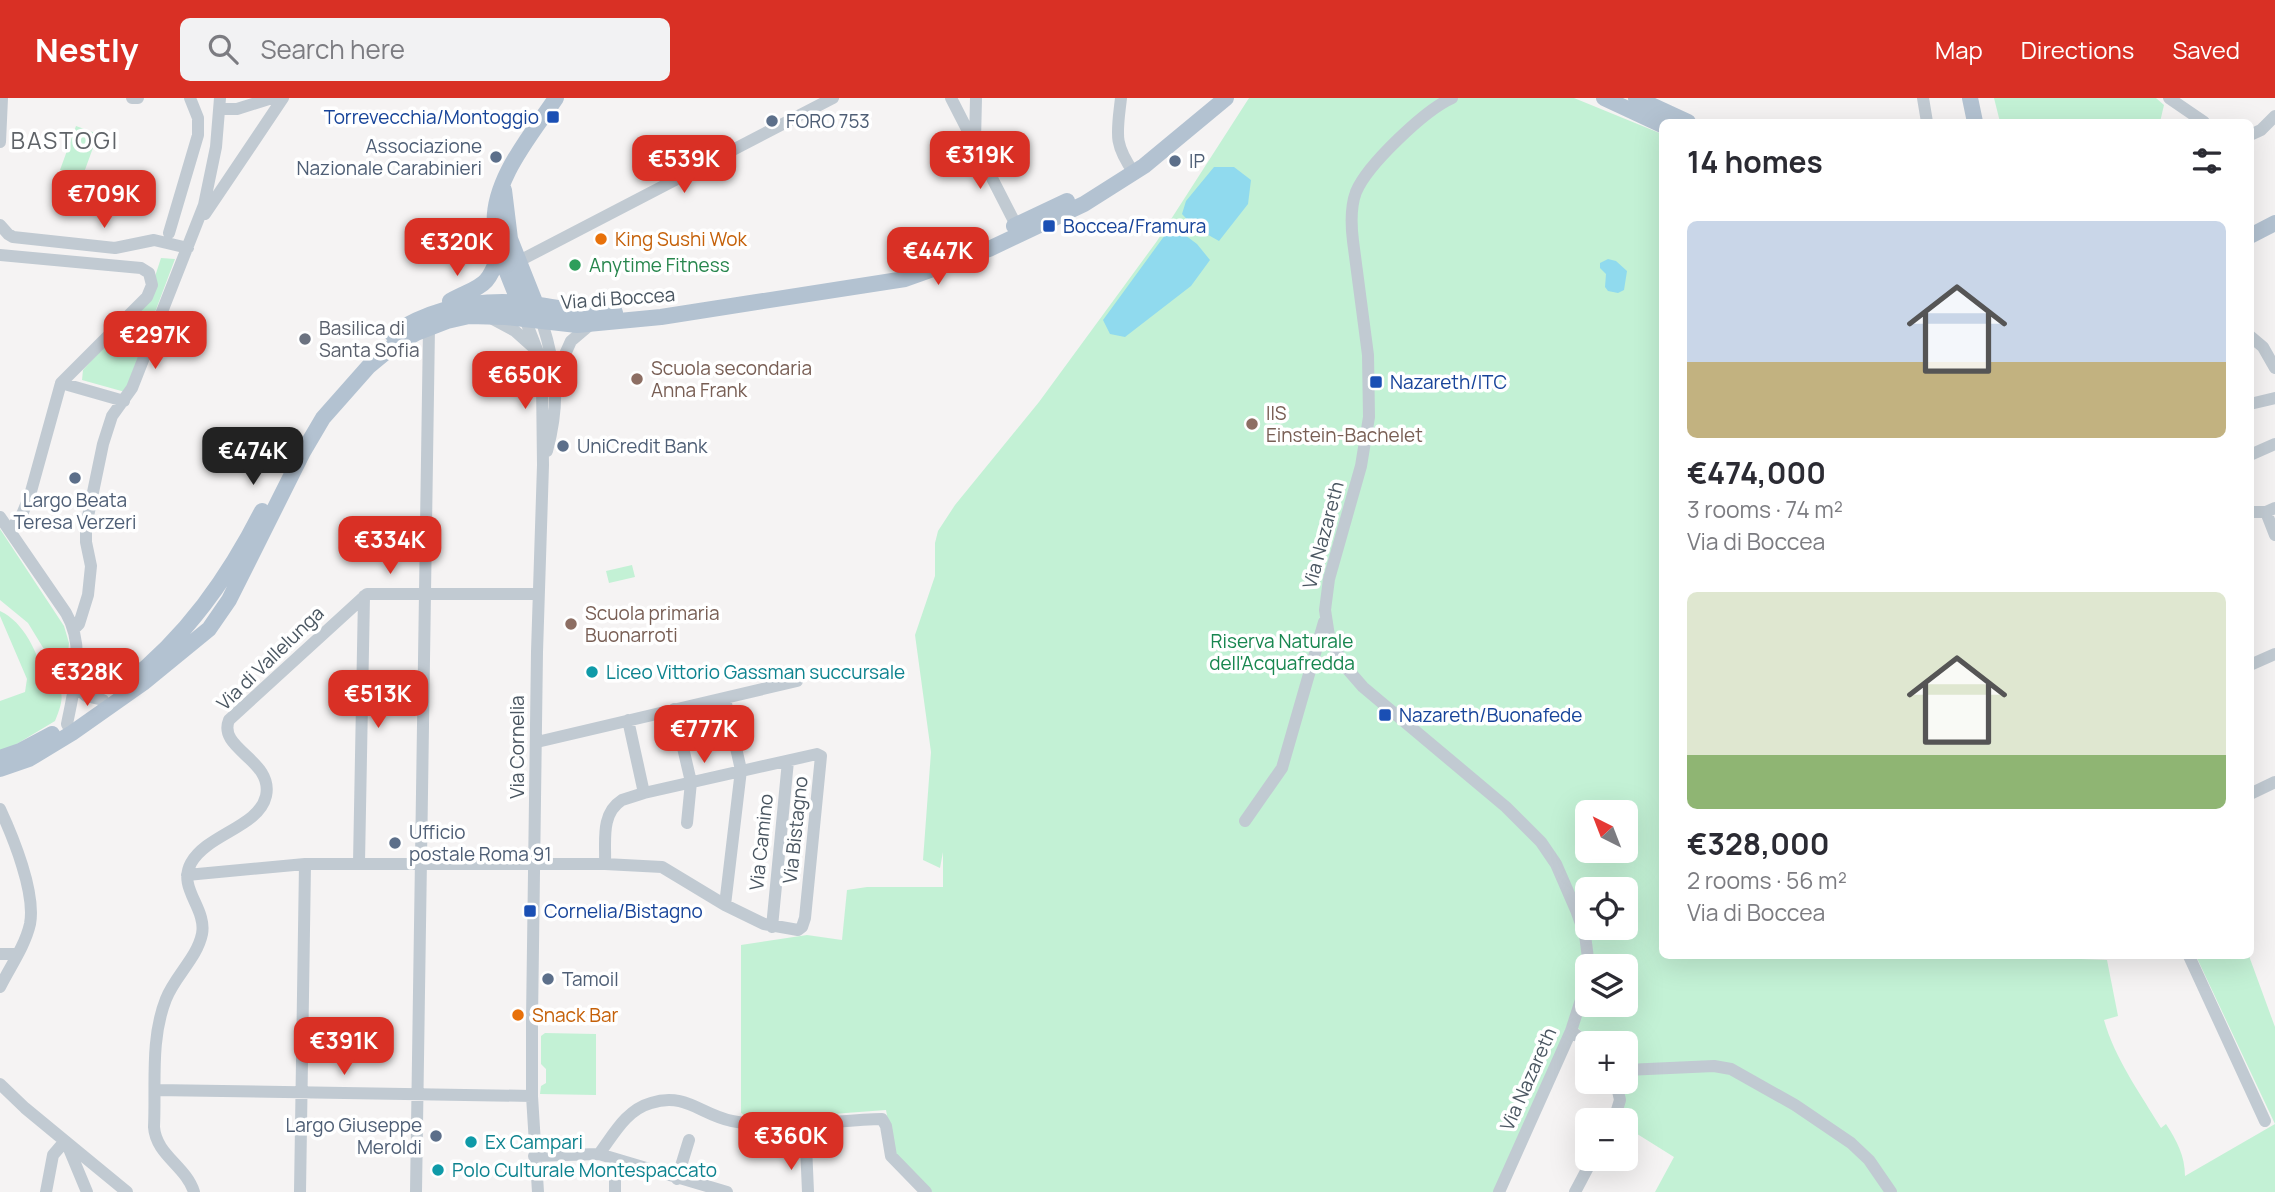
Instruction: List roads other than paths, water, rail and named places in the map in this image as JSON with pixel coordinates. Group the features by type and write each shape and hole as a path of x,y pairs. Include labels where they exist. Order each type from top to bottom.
{"main road":[{"path":"525,319 500,252 495,229 497,198 517,156 556,98"},
{"name":"Via di Boccea","path":"0,758 70,728 143,683 209,629 229,600 303,452 323,418 369,366 429,321 485,316 542,322 708,311 905,278 989,249 1048,222 1131,169 1210,98"},
{"name":"Via di Boccea","path":"0,769 29,759 129,681 164,650 208,601 240,553 298,441 337,385 381,343 471,304 536,304 593,319 897,270 941,256 1016,225 1131,169 1165,151 1226,98"},
{"path":"1970,98 1974,119"},
{"path":"1602,99 1659,124"},
{"path":"1645,100 1682,119"},
{"path":"503,184 507,228 542,322"},
{"path":"2254,234 2275,223"},
{"path":"429,321 486,283 500,252"},
{"path":"519,261 535,285 548,296 593,319"}],"street":[{"path":"0,142 2,98"},
{"path":"131,98 138,98"},
{"path":"169,233 198,135 198,118 190,98"},
{"path":"74,629 79,624 89,595 90,566 85,531 91,492 108,426 132,388 155,325 197,226 212,176 220,104 237,109 272,98"},
{"path":"197,226 283,98"},
{"path":"519,261 833,98"},
{"path":"951,98 1016,225"},
{"path":"975,142 976,98"},
{"path":"1121,98 1118,146 1131,169"},
{"name":"Via Nazareth","path":"1452,98 1431,111 1379,159 1360,182 1353,200 1352,230 1368,355 1368,417 1361,466 1329,579 1325,618 1331,642 1343,664 1357,680 1506,807 1541,842 1556,864 1576,910 1588,954"},
{"path":"1923,98 1926,119"},
{"path":"2169,98 2200,119"},
{"path":"2254,133 2275,116"},
{"path":"0,225 13,237 115,248 154,240 188,248"},
{"path":"0,255 138,267 149,273 152,285 147,298 61,383 30,495 22,514 9,530"},
{"path":"485,316 515,331 537,351"},
{"name":"Via Cornelia","path":"525,319 537,351 542,376 543,465 538,594 532,1096 538,1192"},
{"path":"556,376 571,341 593,319"},
{"path":"416,1192 429,321"},
{"name":"Via Cornelia","path":"542,322 556,376 552,430 543,465"},
{"path":"2254,339 2263,346 2275,368"},
{"path":"61,383 124,401"},
{"path":"2254,403 2275,398"},
{"path":"2254,453 2275,444"},
{"path":"2270,510 2275,535"},
{"path":"0,517 66,613 74,629 78,655 70,728"},
{"path":"359,863 364,596 373,593 538,594"},
{"name":"Via di Vallelunga","path":"187,875 192,861 201,850 251,817 260,808 265,797 265,780 259,768 228,735 226,727 229,720 364,596"},
{"path":"1245,821 1282,768 1325,618"},
{"path":"2254,663 2275,654"},
{"path":"537,742 797,681"},
{"path":"74,686 86,696 103,700"},
{"path":"725,699 741,771 725,905"},
{"path":"674,709 691,782 687,823"},
{"path":"628,720 644,793"},
{"name":"Via Bistagno","path":"605,864 606,826 610,811 622,800 817,754 821,759 804,922 798,930 772,927"},
{"name":"Via Camino","path":"772,927 788,761"},
{"path":"2254,791 2275,782"},
{"path":"0,809 21,863 31,908 28,929 0,987"},
{"path":"194,1192 189,1180 156,1140 155,1090 160,1018 168,994 194,952 202,930 200,913 188,886 187,875 305,864 359,863 535,863 662,867 725,905 772,927"},
{"path":"300,1192 305,864"},
{"path":"0,954 17,954"},
{"path":"2190,959 2265,1121"},
{"name":"Via Nazareth","path":"1499,1192 1575,1017"},
{"path":"1571,1031 1575,1034"},
{"path":"1638,1069 1710,1066 1731,1069 1795,1105 1845,1138 1869,1160 1891,1192"},
{"path":"0,1084 24,1108 127,1192"},
{"path":"155,1090 532,1096"},
{"path":"599,1154 630,1115 644,1105 662,1100 681,1100 734,1122 777,1124 882,1120 887,1129 891,1156 926,1192"},
{"path":"805,1122 808,1192"},
{"path":"677,1179 689,1140"},
{"path":"46,1192 52,1158 65,1141"},
{"path":"65,1141 86,1192"},
{"path":"534,1156 599,1154 727,1192"},
{"path":"615,1159 615,1192"},
{"path":"1575,1192 1587,1171"}],"water":[{"path":"1214,167 1234,167 1251,180 1248,204 1219,241 1194,227 1182,214 1186,201"},
{"path":"1181,232 1197,244 1210,260 1191,286 1125,337 1110,334 1103,320 1165,235"},
{"path":"1608,259 1616,261 1627,271 1624,290 1618,293 1608,291 1605,287 1606,274 1600,268 1600,263"}],"place":[{"name":"Torrevecchia/Montoggio","path":"553,117"},
{"name":"FORO 753","path":"772,121"},
{"name":"Associazione Nazionale Carabinieri","path":"496,157"},
{"name":"IP","path":"1175,161"},
{"name":"Boccea/Framura","path":"1049,226"},
{"name":"King Sushi Wok","path":"601,239"},
{"name":"Anytime Fitness","path":"575,265"},
{"name":"Basilica di Santa Sofia","path":"305,339"},
{"name":"Scuola secondaria Anna Frank","path":"637,379"},
{"name":"Nazareth/ITC","path":"1376,382"},
{"name":"IIS Einstein-Bachelet","path":"1252,424"},
{"name":"UniCredit Bank","path":"563,446"},
{"name":"Largo Beata Teresa Verzeri","path":"75,478"},
{"name":"Scuola primaria Buonarroti","path":"571,624"},
{"name":"Liceo Vittorio Gassman succursale","path":"592,672"},
{"name":"Nazareth/Buonafede","path":"1385,715"},
{"name":"Ufficio postale Roma 91","path":"395,843"},
{"name":"Cornelia/Bistagno","path":"530,911"},
{"name":"Tamoil","path":"548,979"},
{"name":"Snack Bar","path":"518,1015"},
{"name":"Largo Giuseppe Meroldi","path":"436,1136"},
{"name":"Ex Campari","path":"471,1142"},
{"name":"Polo Culturale Montespaccato","path":"438,1170"}],"district":[{"name":"BASTOGI","path":"65,140"}],"park label":[{"name":"Riserva Naturale dell'Acquafredda","path":"1282,652"}]}
